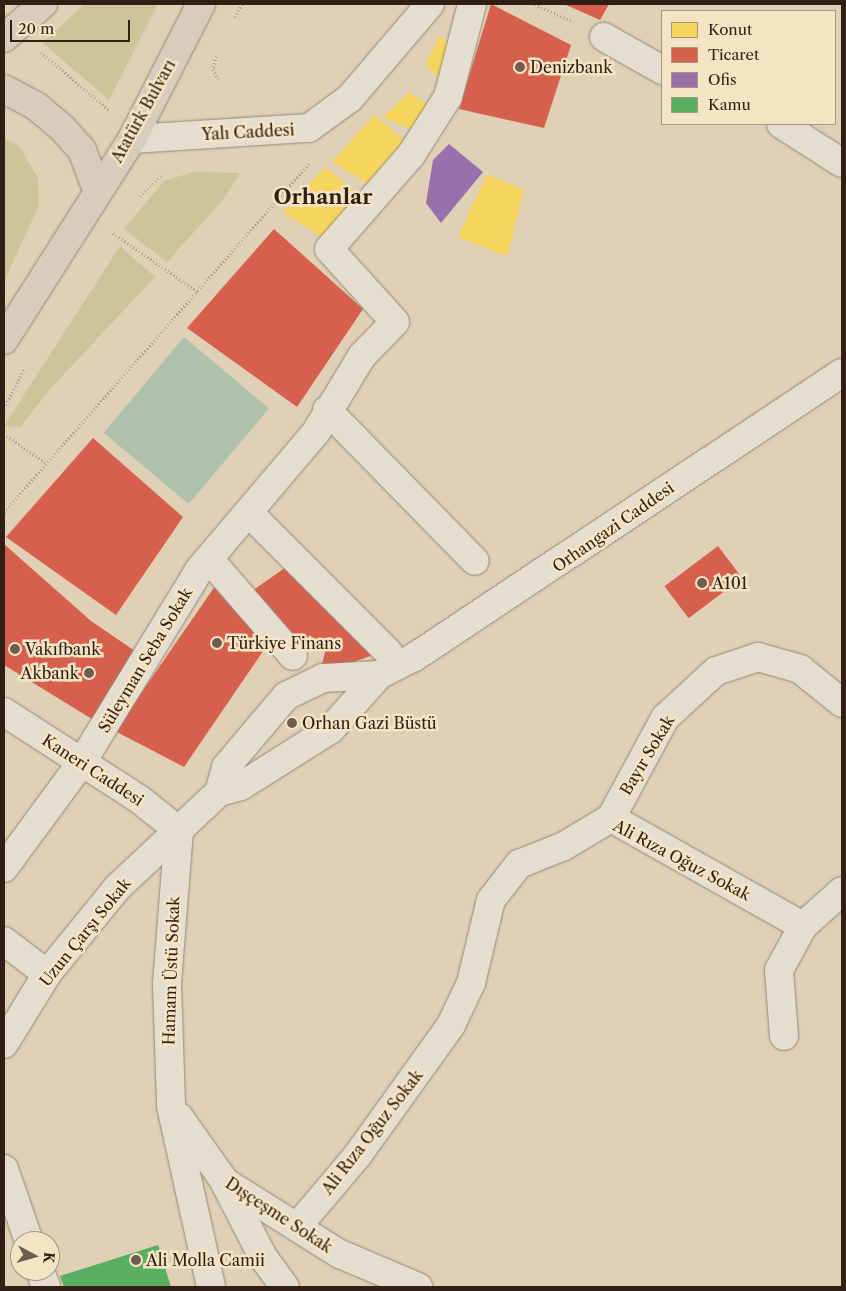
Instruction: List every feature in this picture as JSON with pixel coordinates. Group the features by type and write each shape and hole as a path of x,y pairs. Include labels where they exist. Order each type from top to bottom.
{"main road":[{"path":"4,38 43,4"},
{"name":"Atatürk Bulvarı","path":"5,341 97,190 132,139 201,4"},
{"name":"Atatürk Bulvarı","path":"4,89 36,106 63,129 82,150 97,190"}],"street":[{"name":"Yalı Caddesi","path":"132,139 309,128 350,98 430,4"},
{"name":"Süleyman Seba Sokak","path":"4,868 82,762 209,559 316,432 326,410 362,356 395,322 329,249 411,154 448,96 472,4"},
{"path":"604,37 661,69"},
{"path":"783,125 842,163"},
{"name":"Orhangazi Caddesi","path":"219,792 226,767 286,696 323,678 413,658 538,579 842,373"},
{"path":"326,410 475,561"},
{"path":"249,513 384,663"},
{"path":"209,559 293,656"},
{"name":"Bayır Sokak","path":"611,818 665,718 716,671 758,656 800,669 842,703"},
{"name":"Orhangazi Caddesi","path":"179,831 219,792 241,786 331,729 384,663"},
{"name":"Kaneri Caddesi","path":"4,712 82,762 179,831"},
{"name":"Ali Rıza Oğuz Sokak","path":"296,1227 357,1156 451,1025 471,983 491,900 520,864 564,846 611,818 804,926"},
{"name":"Uzun Çarşı Sokak","path":"4,1044 47,974 118,886 179,831"},
{"name":"Hamam Üstü Sokak","path":"179,831 167,983 171,1106 211,1287"},
{"path":"784,1036 779,970 804,926 842,891"},
{"path":"4,941 47,974"},
{"name":"Dışçeşme Sokak","path":"171,1106 224,1182 340,1254 418,1287"},
{"path":"4,1168 26,1231"},
{"path":"224,1182 263,1257 285,1287"}],"path":[{"path":"233,21 242,4"},
{"path":"535,4 604,37"},
{"path":"218,79 213,69 220,48"},
{"path":"38,50 113,113"},
{"path":"4,512 316,155"},
{"path":"134,202 171,169"},
{"path":"108,241 118,226"},
{"path":"113,233 198,292"},
{"path":"4,408 30,360"},
{"path":"4,434 47,464"}],"shaded area":[{"path":"84,4 158,4 109,100 43,43"},
{"path":"4,138 19,146 38,178 39,205 4,282"},
{"path":"193,172 240,173 223,200 167,262 124,229 164,181"},
{"path":"120,246 155,277 51,388 20,427 4,426"},
{"path":"184,337 269,408 189,504 104,433"}],"building: Konut":[{"path":"440,36 455,48 441,80 425,64"},
{"path":"409,92 430,107 421,133 383,118"},
{"path":"374,115 410,145 375,188 332,162"},
{"path":"325,167 361,197 326,239 283,213"},
{"path":"487,174 524,190 507,256 458,237"}],"building: Ticaret":[{"path":"491,4 571,45 544,128 459,109"},
{"path":"564,4 609,4 600,20"},
{"path":"274,229 363,309 297,407 187,328"},
{"path":"93,438 183,517 116,615 6,537"},
{"path":"4,544 91,621 135,651 92,719 4,665"},
{"path":"718,546 742,578 689,618 664,586"},
{"path":"289,565 376,654 334,669 322,664 325,652 310,635 297,649 252,591"},
{"path":"220,579 270,641 184,767 115,731"}],"building: Ofis":[{"path":"449,144 483,172 441,223 426,203 433,160"}],"building: Kamu":[{"name":"Ali Molla Camii","path":"158,1245 171,1287 64,1287 60,1276"}],"place":[{"name":"Denizbank","path":"520,67"},
{"name":"A101","path":"702,583"},
{"name":"Türkiye Finans","path":"217,643"},
{"name":"Vakıfbank","path":"15,649"},
{"name":"Akbank","path":"89,673"},
{"name":"Orhan Gazi Büstü","path":"292,723"},
{"name":"Ali Molla Camii","path":"136,1260"}],"district":[{"name":"Orhanlar","path":"323,197"}]}
